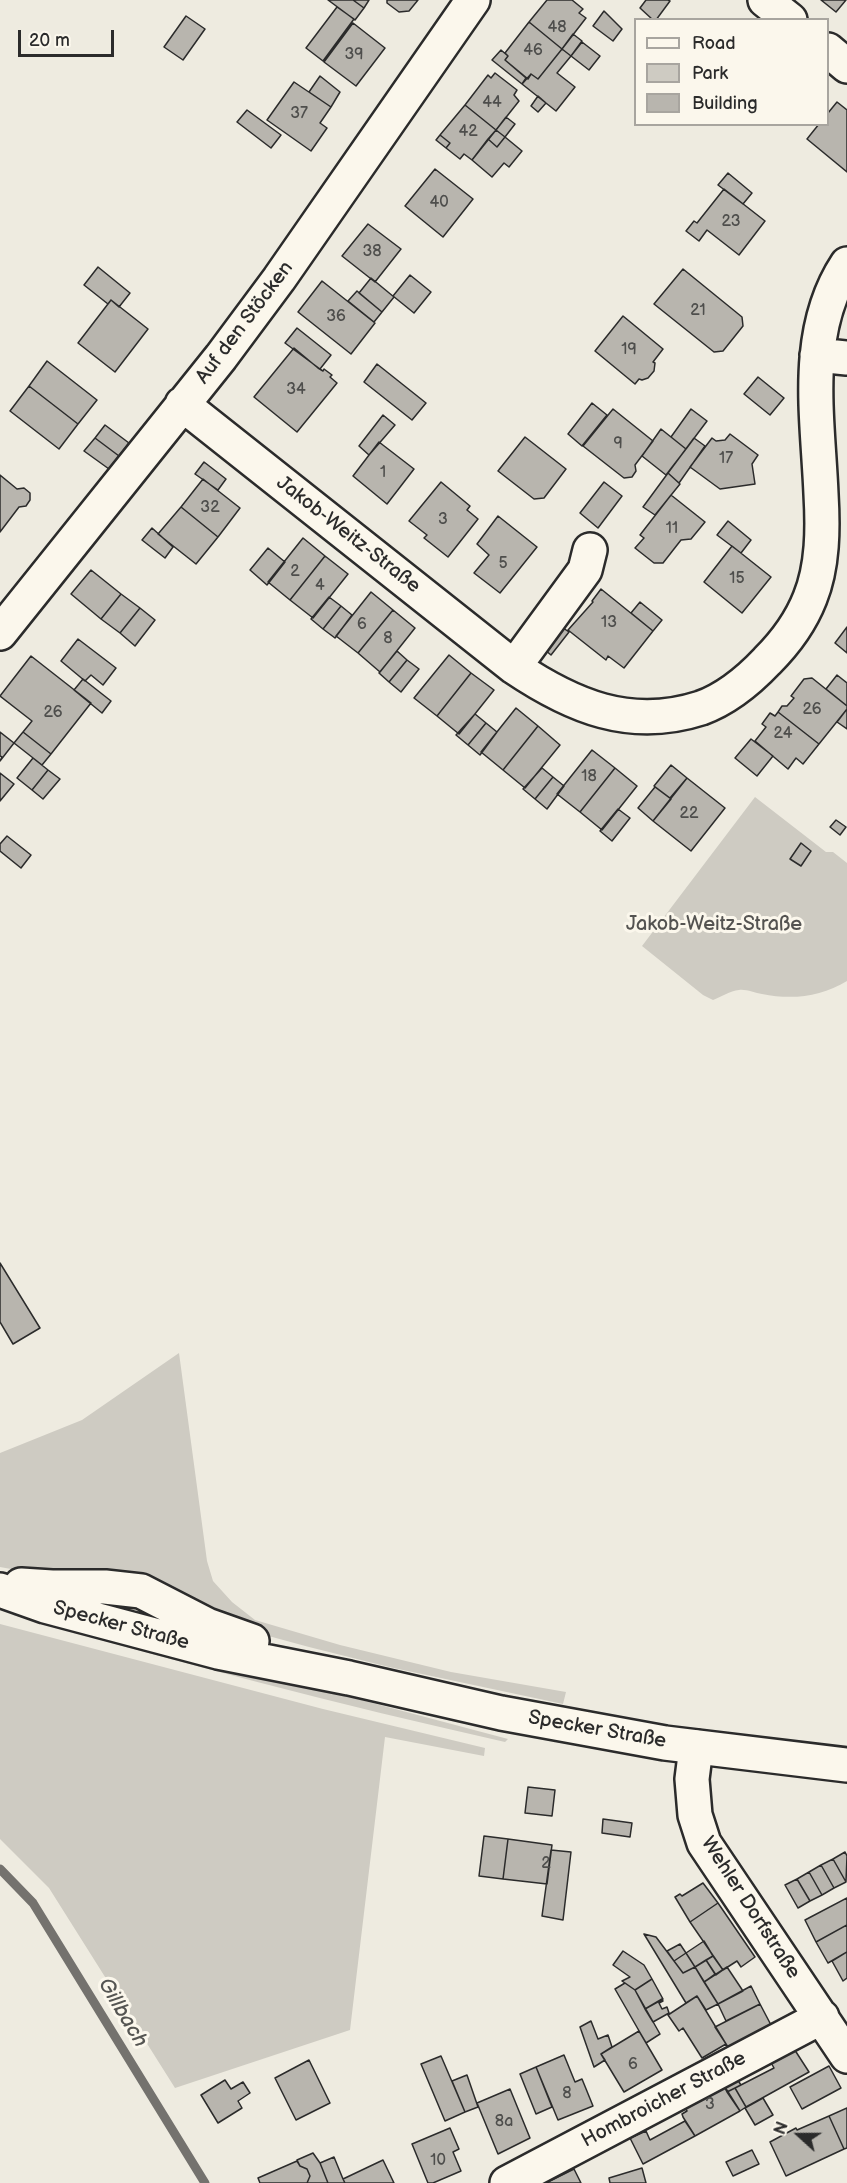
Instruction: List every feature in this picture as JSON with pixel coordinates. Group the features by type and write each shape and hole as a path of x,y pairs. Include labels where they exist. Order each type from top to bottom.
{"street":[{"name":"Auf den Stöcken","path":"0,633 221,357 279,279 473,0"},
{"path":"765,0 788,18"},
{"path":"829,51 847,66"},
{"name":"Jakob-Weitz-Straße","path":"182,404 514,667 541,685 581,705 608,712 636,716 666,716 710,705 731,693 780,649 811,597 822,537 816,382 832,356 821,322 829,297 847,264"},
{"path":"514,667 585,570 590,549"},
{"name":"Specker Straße","path":"0,1583 52,1587 105,1587 141,1591 207,1625 349,1678"},
{"name":"Specker Straße","path":"0,1590 45,1606 218,1652 581,1729 696,1747 847,1765"},
{"name":"Wehler Dorfstraße","path":"696,1747 692,1779 695,1815 704,1842 847,2056"},
{"name":"Hombroicher Straße","path":"507,2183 822,2017"}],"green space":[{"name":"Jakob-Weitz-Straße","path":"755,797 826,852 833,852 847,863 847,981 827,991 806,996 773,996 742,990 713,1000 703,995 642,946"},
{"path":"179,1353 207,1561 213,1581 232,1602 255,1620 340,1645 451,1672 566,1692 563,1704 389,1667 44,1575 0,1567 0,1453 82,1420"},
{"path":"15,1608 508,1739 505,1742 443,1728 197,1666 13,1615"},
{"path":"0,1624 323,1709 485,1748 484,1756 385,1737 350,2030 175,2088 49,1888 0,1839"}],"building":[{"path":"328,0 353,0 364,8 355,20"},
{"path":"353,0 369,0 364,8"},
{"path":"387,0 418,0 409,11 399,12 387,3"},
{"path":"547,0 572,0 583,9 579,13 586,18 562,49 529,22"},
{"path":"646,0 670,1 657,18 651,18 640,8"},
{"path":"821,0 846,0 836,12"},
{"path":"337,7 354,19 323,61 306,48"},
{"path":"604,11 622,29 613,41 593,26"},
{"path":"186,16 205,29 183,60 164,47"},
{"path":"529,22 562,49 538,79 531,74 528,79 505,60 508,56 505,53"},
{"path":"353,23 385,48 356,86 324,62"},
{"path":"573,34 582,41 571,56 562,49"},
{"path":"582,42 600,56 589,70 571,56"},
{"path":"562,49 571,56 557,73 575,87 556,111 522,84 531,74 538,79"},
{"path":"501,50 508,56 505,60 526,78 522,84 492,60"},
{"path":"495,73 517,90 514,95 519,101 496,130 465,105 488,75 491,78"},
{"path":"320,76 340,92 331,107 309,92"},
{"path":"294,82 331,107 320,123 327,128 311,151 267,120"},
{"path":"538,96 546,103 538,112 531,106"},
{"path":"837,102 847,110 847,172 807,139 817,126 829,126 829,112"},
{"path":"465,105 496,130 472,160 464,154 460,159 446,148 450,143 440,135"},
{"path":"247,110 281,135 271,148 237,122"},
{"path":"506,117 515,124 505,137 496,130"},
{"path":"496,130 505,137 497,147 488,139"},
{"path":"440,135 450,143 446,148 436,140"},
{"path":"505,137 522,151 509,167 504,163 492,177 472,160 488,139 497,147"},
{"path":"435,169 473,199 443,237 405,206"},
{"path":"728,173 752,193 743,204 718,185"},
{"path":"724,189 765,221 739,255 707,230 699,241 686,231 694,221 697,223"},
{"path":"368,224 401,249 375,282 342,256"},
{"path":"98,267 130,293 119,307 111,300 108,304 84,285"},
{"path":"683,269 742,317 743,326 723,351 714,352 654,304"},
{"path":"410,275 431,292 414,313 393,296"},
{"path":"371,278 394,297 382,312 359,293"},
{"path":"322,281 375,323 351,354 298,312"},
{"path":"357,291 382,312 374,322 348,301"},
{"path":"111,300 148,329 115,372 78,343"},
{"path":"623,316 663,349 653,362 655,363 654,371 648,378 639,379 635,384 595,351"},
{"path":"297,328 331,355 320,369 285,343"},
{"path":"294,348 318,368 332,375 330,377 337,383 297,432 254,397"},
{"path":"47,361 97,400 78,424 29,386"},
{"path":"377,364 426,403 412,420 364,382"},
{"path":"758,377 784,398 770,415 744,394"},
{"path":"29,386 78,424 59,449 10,411"},
{"path":"592,403 607,415 582,446 568,434"},
{"path":"613,409 653,441 635,465 636,471 632,477 624,478 583,446"},
{"path":"691,409 707,421 686,449 671,437"},
{"path":"383,415 395,425 369,455 359,446"},
{"path":"105,425 129,443 119,456 95,438"},
{"path":"661,429 686,449 666,475 642,456"},
{"path":"730,434 758,455 752,464 755,484 720,489 690,467 712,438 716,441 725,440"},
{"path":"525,437 566,469 544,498 534,499 498,471"},
{"path":"95,438 119,456 109,469 84,451"},
{"path":"694,438 705,446 679,483 668,473"},
{"path":"379,442 414,469 387,504 353,476"},
{"path":"204,462 226,479 218,490 195,474"},
{"path":"668,473 680,484 655,515 643,507"},
{"path":"0,475 17,489 24,488 30,493 30,500 26,506 19,507 0,532"},
{"path":"203,479 240,508 218,537 181,507"},
{"path":"441,482 470,506 467,510 478,519 448,557 424,538 427,535 409,521"},
{"path":"604,482 622,496 598,528 580,513"},
{"path":"671,495 705,522 691,539 681,540 663,563 654,563 635,548 644,538 640,535"},
{"path":"181,507 218,537 196,564 158,534"},
{"path":"498,516 537,547 500,593 474,573 489,555 477,544"},
{"path":"728,521 751,540 741,553 717,535"},
{"path":"152,528 173,547 165,558 142,540"},
{"path":"303,538 325,556 290,600 268,582"},
{"path":"732,546 771,577 742,613 704,582"},
{"path":"268,548 285,562 267,585 250,570"},
{"path":"325,556 348,574 313,618 290,600"},
{"path":"91,570 121,594 101,619 71,594"},
{"path":"601,589 653,631 624,668 608,656 606,660 568,630 593,602"},
{"path":"371,592 393,610 358,653 336,636"},
{"path":"121,594 140,608 120,633 101,619"},
{"path":"329,597 341,606 323,629 311,619"},
{"path":"640,602 662,620 653,631 631,613"},
{"path":"341,606 352,615 335,638 323,629"},
{"path":"140,608 155,620 135,646 120,633"},
{"path":"393,610 415,628 380,672 358,653"},
{"path":"556,623 569,632 551,655 539,645"},
{"path":"847,627 847,653 835,643"},
{"path":"78,639 116,668 103,685 91,675 85,681 61,661"},
{"path":"397,651 407,660 389,682 379,673"},
{"path":"449,655 471,673 437,716 414,698"},
{"path":"31,656 91,703 51,754 23,732 32,721 0,696"},
{"path":"407,660 419,669 401,692 389,682"},
{"path":"471,673 494,690 459,734 437,716"},
{"path":"837,675 847,683 847,706 826,689"},
{"path":"812,678 847,706 819,744 778,712 782,706 787,706 794,698 791,696 804,679"},
{"path":"83,679 111,701 102,713 74,690"},
{"path":"516,708 538,726 503,770 481,752"},
{"path":"847,709 847,729 837,722"},
{"path":"778,712 819,744 803,764 796,758 788,769 755,741 766,727 762,724 770,713 775,716"},
{"path":"475,714 486,723 468,745 456,735"},
{"path":"486,723 497,732 480,755 468,745"},
{"path":"538,726 560,745 525,788 503,770"},
{"path":"0,732 14,743 0,761 2,757 0,756"},
{"path":"23,732 51,754 42,765 14,743"},
{"path":"751,739 773,756 757,776 735,758"},
{"path":"592,750 615,768 580,812 557,794"},
{"path":"33,758 48,770 32,790 17,778"},
{"path":"671,765 687,778 670,798 654,786"},
{"path":"542,768 553,777 535,799 523,789"},
{"path":"615,768 637,786 602,830 580,812"},
{"path":"48,770 60,779 43,799 32,790"},
{"path":"0,773 14,784 0,801"},
{"path":"553,777 564,786 547,809 535,799"},
{"path":"687,778 725,808 691,851 653,821"},
{"path":"655,787 671,799 653,821 638,808"},
{"path":"618,809 630,818 612,841 600,831"},
{"path":"836,820 846,827 840,835 830,827"},
{"path":"7,836 31,855 21,868 0,851 0,844"},
{"path":"801,843 811,851 801,866 790,859"},
{"path":"0,1263 40,1328 13,1344 0,1322"},
{"path":"528,1787 555,1790 552,1816 525,1813"},
{"path":"603,1819 632,1823 630,1837 602,1833"},
{"path":"484,1836 508,1839 503,1879 479,1876"},
{"path":"508,1839 552,1845 547,1884 503,1879"},
{"path":"551,1850 571,1852 563,1920 542,1916"},
{"path":"845,1852 847,1856 846,1882 833,1859"},
{"path":"833,1859 846,1882 834,1888 821,1865"},
{"path":"821,1865 834,1888 822,1895 809,1872"},
{"path":"809,1872 822,1895 810,1901 797,1879"},
{"path":"797,1879 810,1901 798,1908 785,1885"},
{"path":"703,1883 718,1903 690,1922 675,1897 680,1894 682,1896"},
{"path":"847,1898 847,1925 816,1942 805,1920"},
{"path":"718,1903 755,1957 741,1967 737,1961 723,1970 690,1922"},
{"path":"847,1925 847,1952 828,1963 816,1942"},
{"path":"644,1934 656,1937 683,1973 695,1967 718,2004 706,2010 697,1996 686,2003"},
{"path":"704,1941 713,1956 695,1967 686,1953"},
{"path":"680,1944 686,1953 674,1961 667,1951"},
{"path":"623,1951 644,1965 652,1979 635,1990 622,1981 630,1977 613,1965"},
{"path":"847,1952 847,1978 843,1981 832,1961"},
{"path":"686,1953 695,1967 683,1973 674,1961"},
{"path":"713,1956 723,1970 716,1975 706,1960"},
{"path":"706,1960 715,1974 704,1982 695,1967"},
{"path":"727,1967 743,1991 718,2004 704,1982"},
{"path":"652,1979 663,1999 645,2009 635,1990"},
{"path":"625,1983 635,1990 660,2034 646,2043 615,1989"},
{"path":"751,1986 760,2004 726,2021 718,2004"},
{"path":"697,1996 726,2044 702,2058 683,2028 679,2031 668,2015"},
{"path":"662,1999 663,2001 659,2003 662,2009 667,2007 669,2013 653,2022 645,2009"},
{"path":"760,2004 771,2025 728,2047 715,2027"},
{"path":"591,2021 598,2039 608,2035 612,2047 601,2054 605,2060 594,2067 580,2027"},
{"path":"639,2031 662,2070 624,2092 601,2054"},
{"path":"789,2041 809,2072 746,2107 735,2088 774,2068 765,2052"},
{"path":"564,2055 575,2082 582,2079 593,2106 558,2120 536,2067"},
{"path":"441,2056 465,2112 445,2121 421,2064"},
{"path":"309,2060 330,2103 296,2120 275,2078"},
{"path":"829,2066 841,2088 802,2109 790,2087"},
{"path":"536,2067 552,2107 536,2114 520,2074"},
{"path":"731,2070 741,2085 727,2092 719,2077"},
{"path":"467,2075 478,2107 465,2112 452,2081"},
{"path":"718,2076 740,2111 695,2136 683,2117 682,2114 687,2111 680,2099"},
{"path":"225,2080 231,2089 243,2082 250,2093 238,2101 242,2108 218,2123 201,2095"},
{"path":"735,2088 746,2107 740,2111 727,2092"},
{"path":"510,2089 530,2138 498,2154 477,2103"},
{"path":"763,2098 773,2115 755,2125 745,2108"},
{"path":"847,2108 847,2148 844,2149 829,2116"},
{"path":"829,2116 844,2149 786,2176 770,2142 796,2128 797,2130"},
{"path":"685,2121 695,2136 643,2164 630,2138 646,2131 650,2140"},
{"path":"450,2128 459,2149 453,2152 461,2171 428,2183 412,2144"},
{"path":"752,2150 759,2164 733,2176 726,2162"},
{"path":"313,2153 328,2183 307,2183 310,2176 307,2169 300,2166 297,2160"},
{"path":"334,2157 345,2183 328,2183 320,2163"},
{"path":"383,2160 394,2183 345,2183 343,2179"},
{"path":"297,2161 300,2166 307,2169 310,2176 307,2183 260,2183 258,2178"},
{"path":"642,2168 646,2183 610,2183 609,2178"},
{"path":"574,2169 581,2183 546,2183"}],"waterway":[{"name":"Gillbach","path":"0,1869 33,1903 205,2183"}]}
